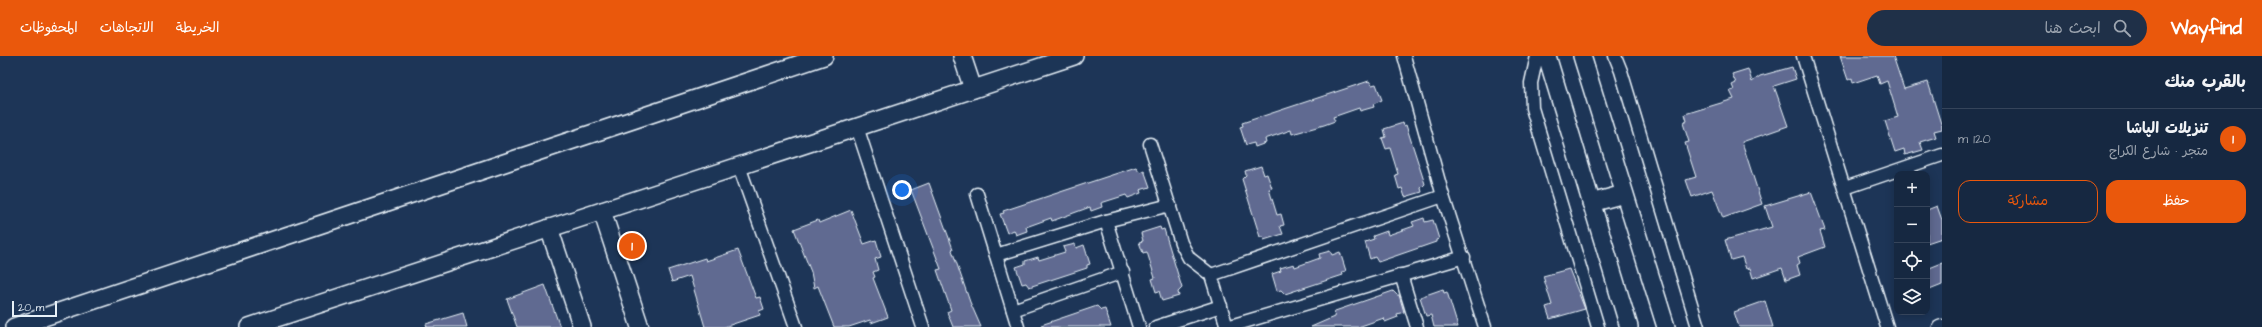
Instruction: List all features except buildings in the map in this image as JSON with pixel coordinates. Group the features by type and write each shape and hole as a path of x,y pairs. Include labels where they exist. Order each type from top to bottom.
{"street":[{"path":"14,327 824,56"},
{"path":"962,56 973,89"},
{"path":"250,327 1074,56"},
{"path":"1404,56 1443,196 1464,257 1485,327"},
{"path":"1537,56 1531,83 1532,108 1598,327"},
{"path":"1547,56 1629,327"},
{"path":"1582,56 1666,327"},
{"path":"1615,56 1622,71 1698,327"},
{"path":"1803,56 1887,327"},
{"path":"857,127 923,327"},
{"path":"1150,144 1181,243 1190,258 1211,275 1227,327 1464,257"},
{"path":"1845,188 1942,155"},
{"path":"739,166 796,327"},
{"path":"976,194 1018,327"},
{"path":"1591,203 1624,194"},
{"path":"1211,275 1443,196"},
{"path":"996,255 1106,221 1170,205"},
{"path":"602,211 640,327"},
{"path":"1106,221 1139,327"},
{"path":"549,228 582,327"},
{"path":"1013,310 1123,272"},
{"path":"1401,275 1417,327"},
{"path":"1156,327 1221,306"}],"place":[{"name":"تنزيلات الپاشا","path":"632,246"}]}
